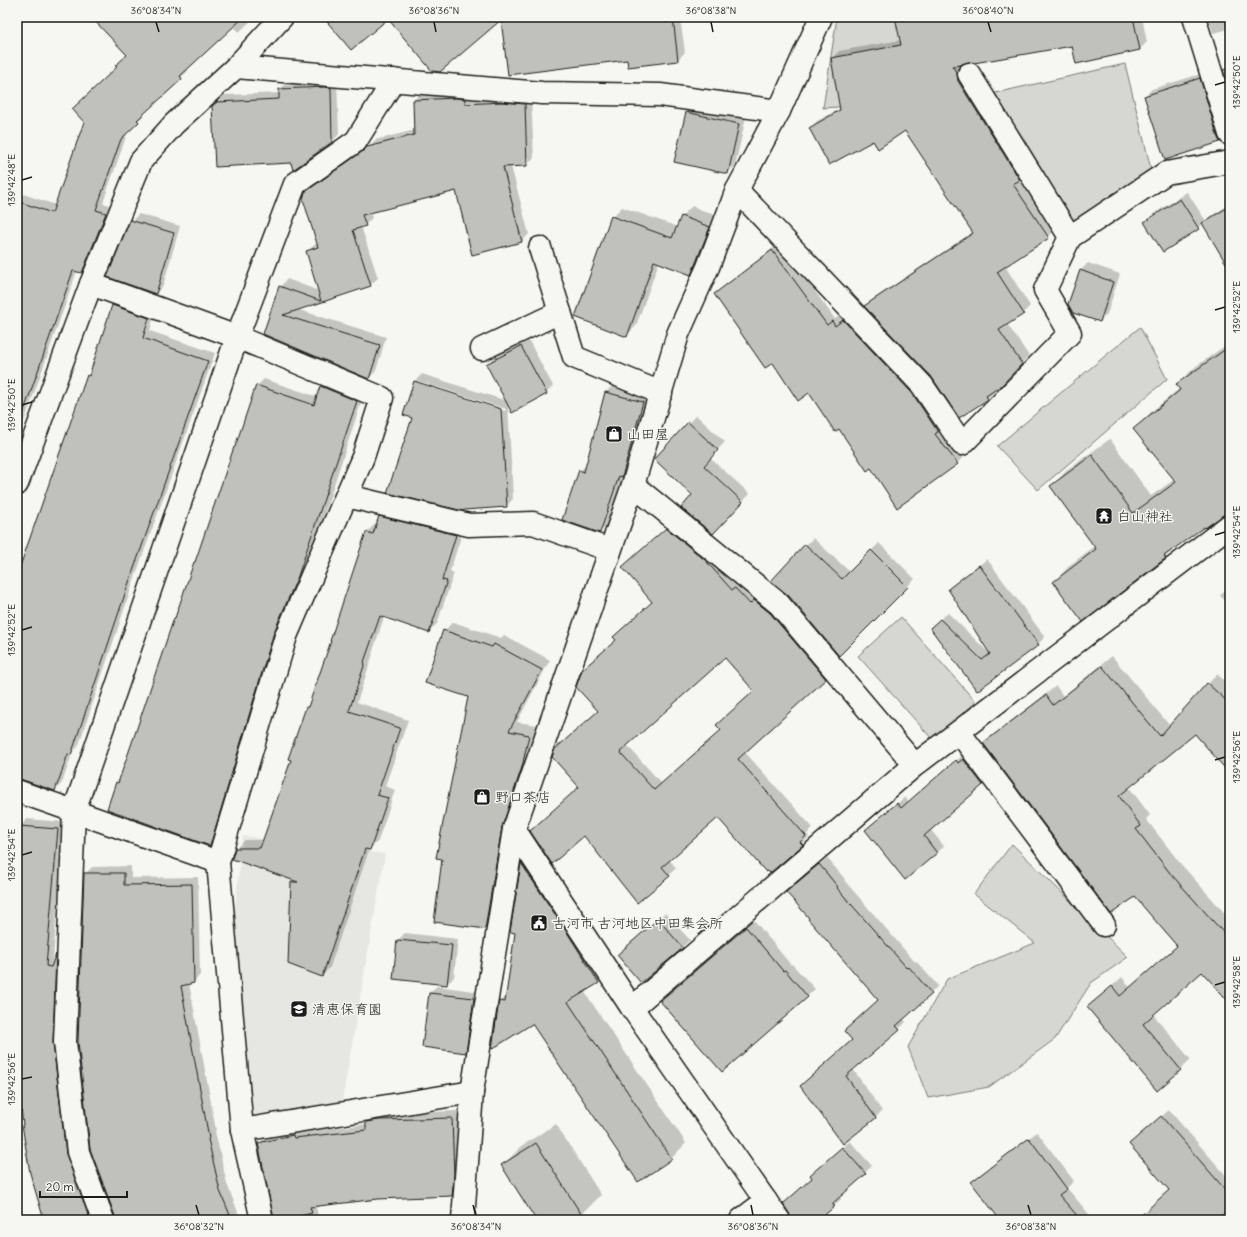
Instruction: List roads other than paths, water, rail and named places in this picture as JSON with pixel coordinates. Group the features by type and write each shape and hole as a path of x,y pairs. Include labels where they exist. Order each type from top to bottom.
{"street":[{"path":"17,484 91,284 141,162 174,124 236,67 282,17"},
{"path":"463,1220 472,1092 514,829 633,485 678,334 708,267 737,190 779,111 821,17"},
{"path":"1194,17 1230,134"},
{"path":"236,67 542,93 660,95 779,111"},
{"path":"969,74 1070,237"},
{"path":"103,1220 78,1152 65,1042 74,811 237,337 295,184 356,141 394,80"},
{"path":"737,190 922,385 962,444 1070,333 1045,290 1070,237 1166,173 1230,162"},
{"path":"540,248 574,357 660,393"},
{"path":"91,284 237,337 382,398 363,457 286,636 218,862 242,1130 262,1220"},
{"path":"482,349 560,312"},
{"path":"633,485 778,604 915,765"},
{"path":"347,496 469,525 533,523 610,550"},
{"path":"632,1008 915,765 1230,525"},
{"path":"959,732 1104,925"},
{"path":"17,791 218,862"},
{"path":"514,829 632,1008 779,1220"},
{"path":"242,1130 472,1092"},
{"path":"741,1220 766,1201"}],"place":[{"name":"山田屋","path":"614,434"},
{"name":"白山神社","path":"1104,516"},
{"name":"野口茶店","path":"482,797"},
{"name":"古河市 古河地区中田集会所","path":"539,923"},
{"name":"清恵保育園","path":"299,1009"}]}
